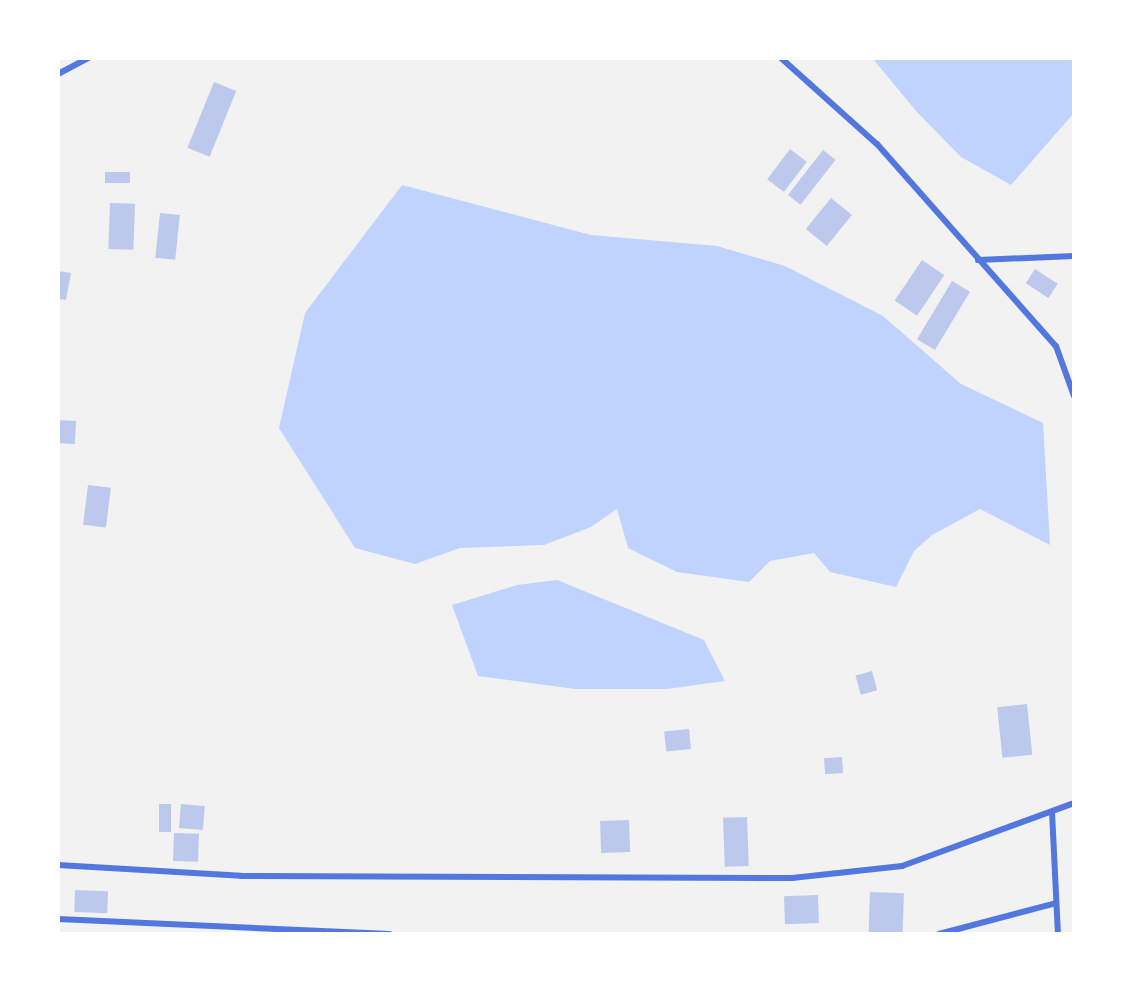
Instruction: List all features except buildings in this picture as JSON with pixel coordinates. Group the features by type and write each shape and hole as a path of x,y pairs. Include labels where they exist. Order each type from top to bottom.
{"street":[{"path":"58,74 78,61 88,58"},
{"path":"781,58 877,144 1056,346 1074,396"},
{"path":"978,260 1074,256"},
{"path":"58,866 241,876 792,878 902,866 1074,803"},
{"path":"1052,812 1058,933"},
{"path":"939,933 1056,903"},
{"path":"58,919 390,933"}],"water":[{"path":"873,59 1073,59 1073,114 1011,185 961,157 917,112"},
{"path":"402,185 591,235 717,246 785,266 883,316 961,384 1043,423 1050,545 980,509 932,535 914,551 896,587 830,572 814,553 770,561 749,582 677,572 628,548 617,509 591,527 544,545 460,548 415,564 355,548 279,428 305,313"},
{"path":"557,580 704,640 725,681 667,689 575,689 478,676 452,605 517,585"}]}
